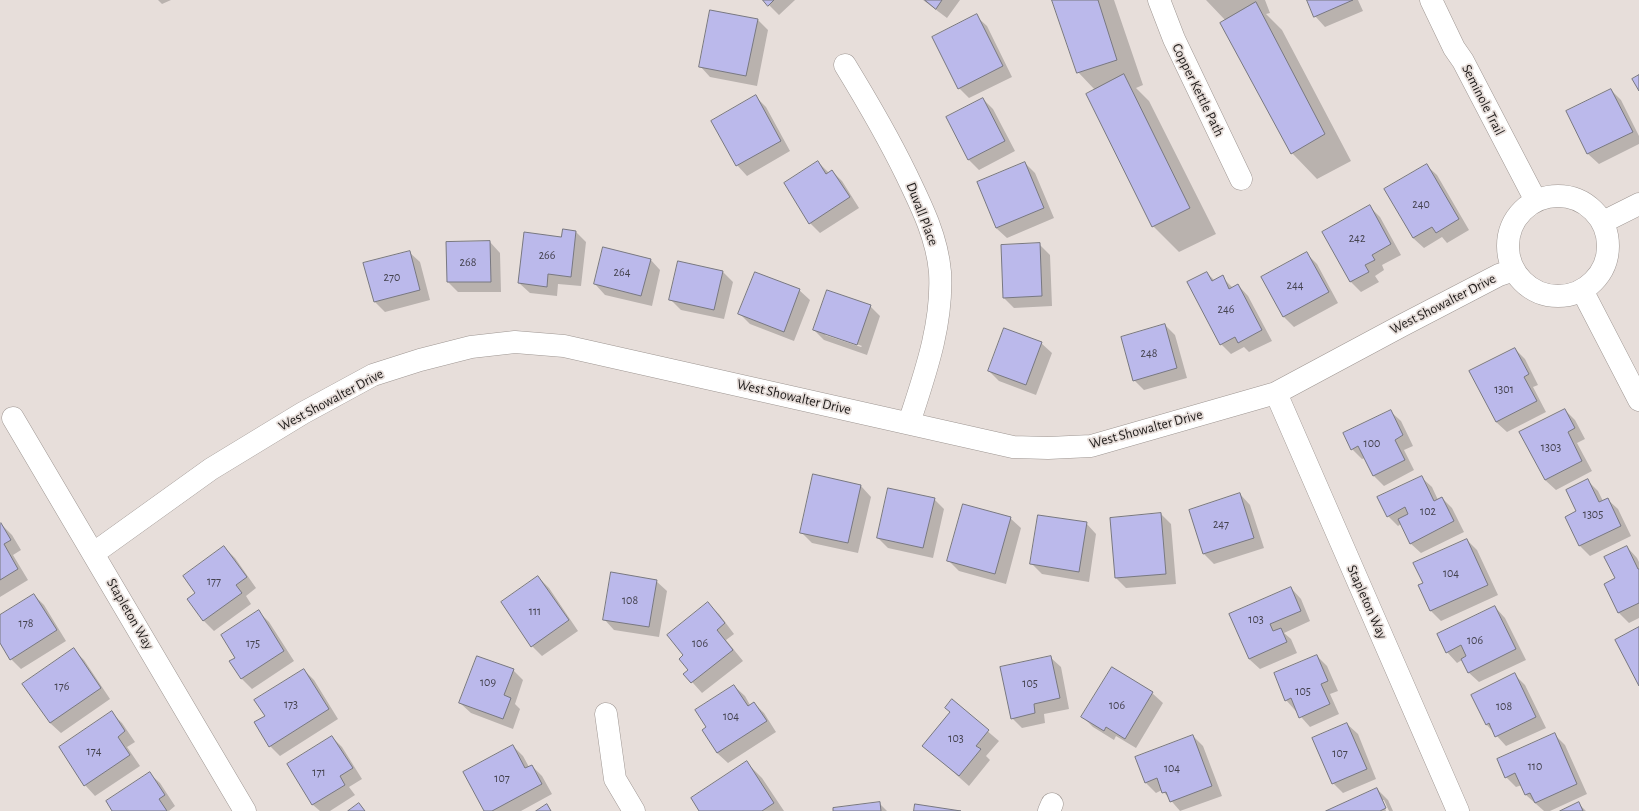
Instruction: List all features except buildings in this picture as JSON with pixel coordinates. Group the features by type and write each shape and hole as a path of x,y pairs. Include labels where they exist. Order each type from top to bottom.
{"street":[{"name":"Copper Kettle Path","path":"1159,0 1174,39 1241,179"},
{"name":"Seminole Trail","path":"1431,0 1454,48 1463,61 1536,201"},
{"name":"Duvall Place","path":"845,65 878,119 919,200 933,236 940,271 937,324 925,374 910,423"},
{"path":"1550,196 1566,196 1580,201 1593,210 1603,222 1607,237 1608,253 1603,267 1594,280 1582,290 1557,296 1544,294 1532,289 1521,280 1514,270 1508,254 1508,239 1513,223 1522,210 1536,201 1550,196"},
{"path":"1603,222 1639,204"},
{"name":"West Showalter Drive","path":"94,553 211,469 303,413 373,375 420,360 471,347 515,342 564,346 1013,447 1048,448 1091,446 1276,393 1499,275 1514,270"},
{"path":"1582,290 1639,400"},
{"name":"Stapleton Way","path":"1276,393 1458,811"},
{"name":"Stapleton Way","path":"13,418 245,811"},
{"path":"606,714 615,779 634,811"}]}
